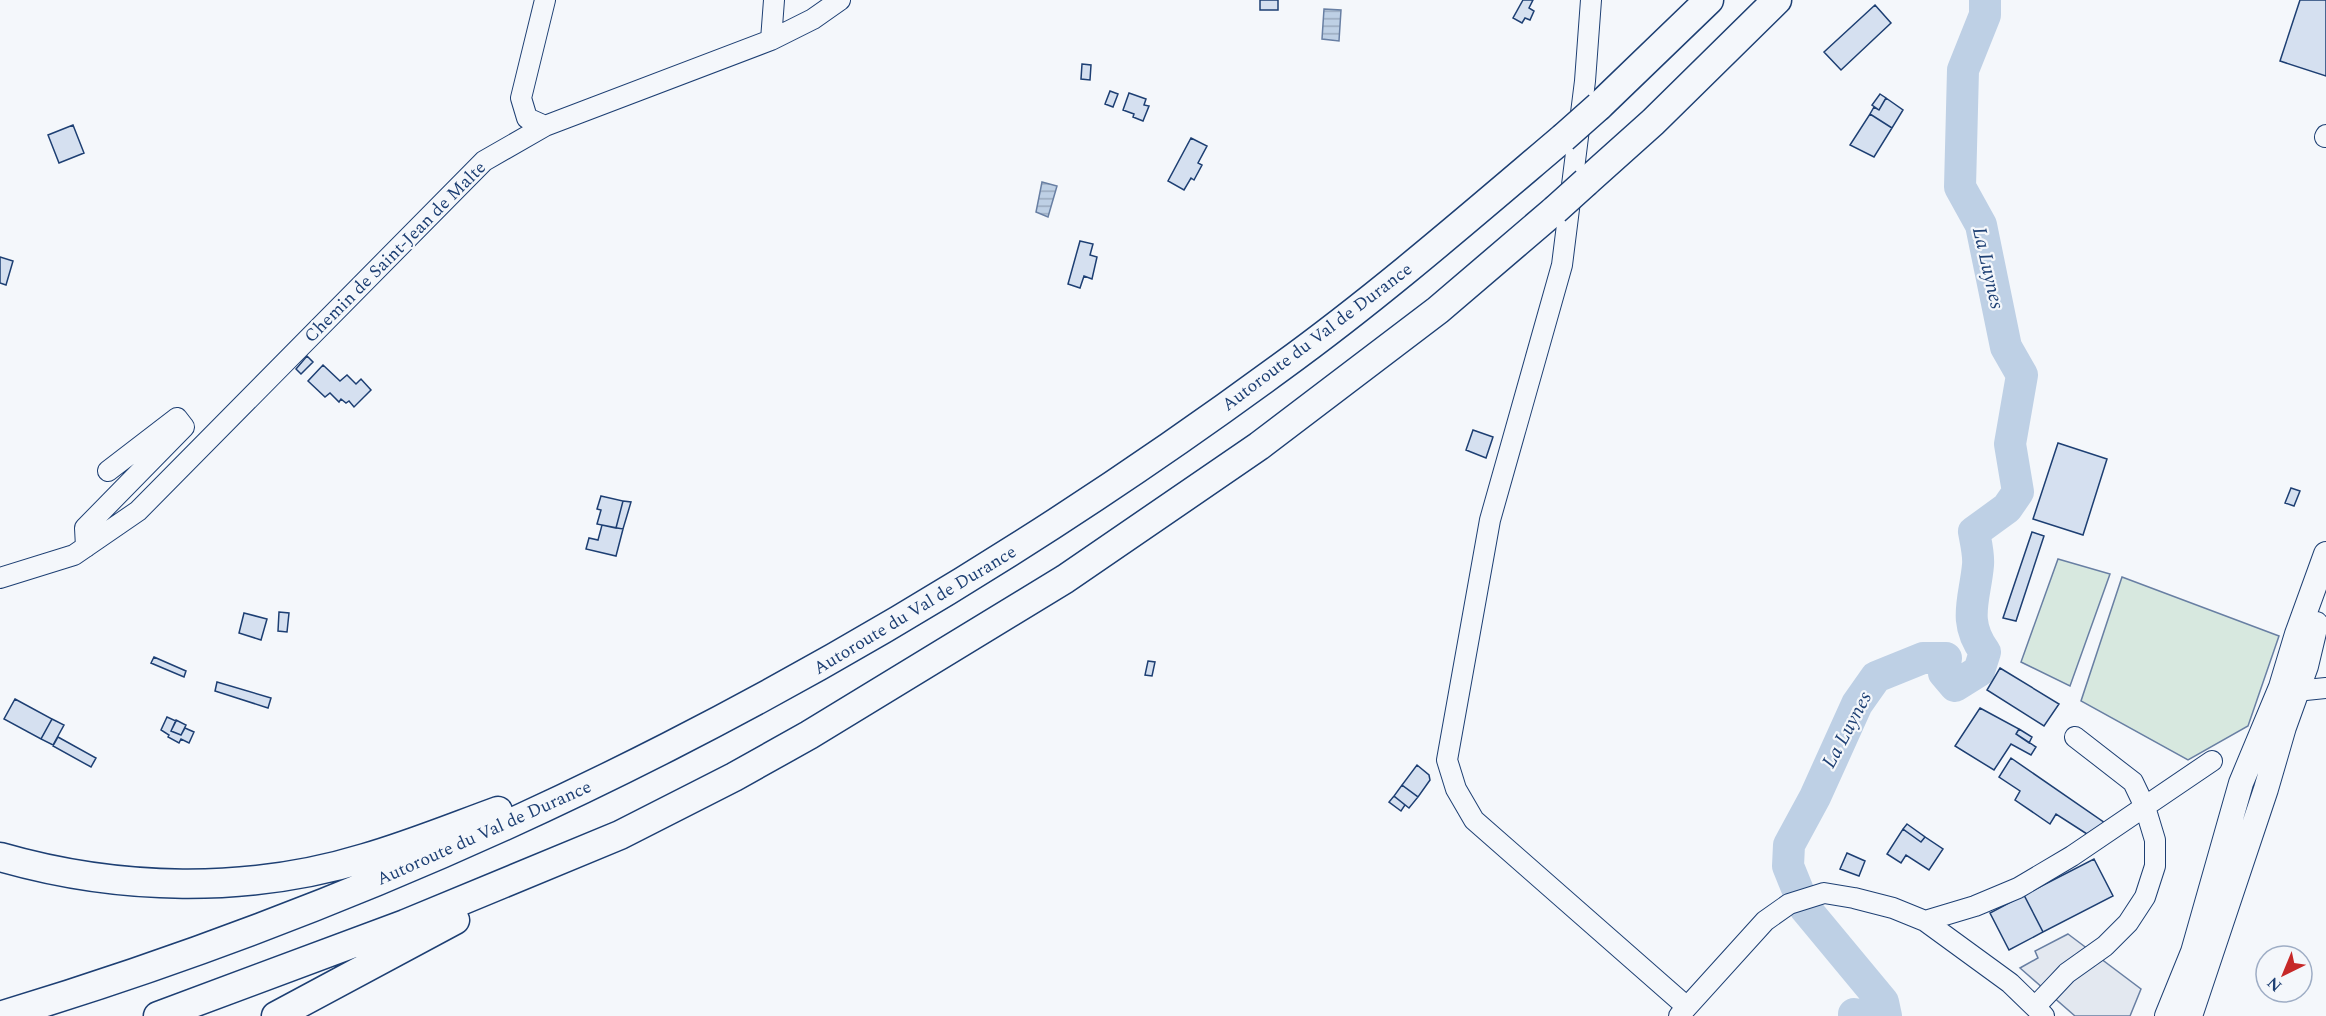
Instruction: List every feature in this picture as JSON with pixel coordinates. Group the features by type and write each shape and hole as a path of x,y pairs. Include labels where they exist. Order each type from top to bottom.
{"highway":[{"name":"Autoroute du Val de Durance","path":"0,1016 137,974 317,906 499,830 674,745 815,670 905,618 979,573 1168,449 1286,364 1402,273 1563,138 1709,0"},
{"path":"276,1016 734,777 809,735 1065,579 1213,478 1438,310 1653,122 1777,0"},
{"path":"0,857 79,875 128,882 174,884 272,878 363,859 674,745"},
{"path":"158,1016 361,941 620,835"}],"main road":[{"path":"2190,1016 2266,789 2289,689 2326,554"},
{"path":"2167,1016 2193,951 2241,783 2289,689 2306,666 2326,581"}],"street":[{"path":"545,0 521,98 527,118 545,126"},
{"path":"771,40 774,0"},
{"name":"Chemin de Saint-Jean de Malte","path":"0,578 74,555 138,511 484,161 545,126 771,40 813,19 840,0"},
{"path":"1591,0 1585,81 1562,264 1490,520 1447,760 1456,789 1474,820 1683,1011 1765,921 1789,904 1824,893 1893,908 1925,921 2010,983 2040,1011 2067,973 2086,961 2128,923 2145,897 2155,866 2155,840 2145,807 2133,782 2075,737"},
{"path":"86,547 85,528 184,427 177,417 108,471"},
{"path":"2289,689 2326,688"},
{"path":"1925,921 1976,906 2018,888 2072,856 2212,761"}],"shaded area":[{"path":"2058,559 2110,574 2070,686 2021,662"},
{"path":"2122,577 2279,636 2248,726 2188,760 2081,701"},
{"path":"2068,934 2141,989 2130,1016 2075,1016 2020,968 2038,958 2035,951"}],"water":[{"path":"1324,9 1341,10 1339,41 1322,39"},
{"path":"1042,182 1057,186 1048,217 1036,212"}],"building":[{"path":"1260,0 1278,0 1278,10 1260,10"},
{"path":"1523,0 1533,0 1529,8 1534,11 1530,20 1525,18 1522,23 1513,18"},
{"path":"2300,0 2326,0 2326,76 2280,61"},
{"path":"1875,5 1891,23 1841,70 1824,52"},
{"path":"1082,64 1091,65 1090,80 1081,79"},
{"path":"1110,91 1118,94 1113,107 1105,104"},
{"path":"1129,93 1146,99 1144,105 1149,106 1143,121 1123,110"},
{"path":"1880,94 1886,98 1879,110 1872,105"},
{"path":"1886,98 1903,110 1892,128 1870,114 1874,107 1879,110"},
{"path":"1870,114 1892,128 1874,157 1850,145"},
{"path":"73,125 84,153 59,163 48,135"},
{"path":"1191,138 1207,146 1198,163 1202,165 1194,180 1191,178 1184,190 1168,181"},
{"path":"1080,241 1093,244 1090,255 1097,257 1092,279 1084,276 1080,288 1068,284"},
{"path":"0,257 13,261 6,285 0,283"},
{"path":"307,356 313,362 301,374 296,369"},
{"path":"323,365 340,381 347,375 356,384 361,379 371,390 354,407 349,401 346,403 341,399 339,402 330,393 325,397 308,381"},
{"path":"1473,430 1493,437 1486,458 1466,450"},
{"path":"2058,443 2107,459 2083,535 2033,519"},
{"path":"2291,488 2300,491 2294,506 2285,503"},
{"path":"601,496 623,501 616,528 597,524 601,510 597,509"},
{"path":"623,501 631,502 623,529 616,528"},
{"path":"602,525 623,529 616,556 586,549 589,538 598,540"},
{"path":"2032,532 2044,536 2016,621 2003,618"},
{"path":"279,612 289,613 287,632 278,631"},
{"path":"244,613 267,619 261,640 239,633"},
{"path":"154,657 186,671 184,677 151,663"},
{"path":"1148,661 1155,662 1152,676 1145,675"},
{"path":"2000,668 2059,704 2044,726 1987,690"},
{"path":"217,682 271,698 268,708 215,691"},
{"path":"15,699 52,719 41,739 4,719"},
{"path":"1980,708 2019,729 2016,734 2036,747 2031,755 2011,744 1994,770 1955,746"},
{"path":"167,717 176,721 171,731 181,735 185,728 194,732 189,743 181,739 179,743 161,730"},
{"path":"52,719 64,725 53,745 41,739"},
{"path":"176,720 186,725 181,735 171,731"},
{"path":"2019,729 2032,737 2029,743 2016,734"},
{"path":"58,737 96,758 91,767 53,746"},
{"path":"2011,758 2105,823 2087,834 2056,814 2050,824 2015,800 2020,791 1999,777"},
{"path":"1417,765 1429,775 1430,780 1418,797 1402,785"},
{"path":"1402,785 1418,797 1409,808 1394,796"},
{"path":"1394,796 1405,805 1401,811 1389,802"},
{"path":"1907,824 1925,837 1921,842 1903,829"},
{"path":"1903,829 1921,842 1925,837 1943,849 1929,870 1906,855 1901,863 1887,854"},
{"path":"1847,853 1865,861 1859,876 1840,869"},
{"path":"2094,859 2113,896 2043,932 2024,895"},
{"path":"2024,895 2043,932 2009,950 1990,913"}],"waterway":[{"name":"La Luynes","path":"1886,1016 1883,1002 1805,908 1788,866 1789,845 1815,797 1857,704 1876,677 1923,658 1946,658 1944,673 1955,686 1979,671 1985,652 1978,641 1972,620 1978,561 1974,532 2007,508 2018,492 2010,444 2022,375 2006,347 1981,225 1960,187 1963,70 1985,15 1985,0"},
{"name":"La Luynes","path":"1854,1016 1854,1014 1868,1016"}]}
